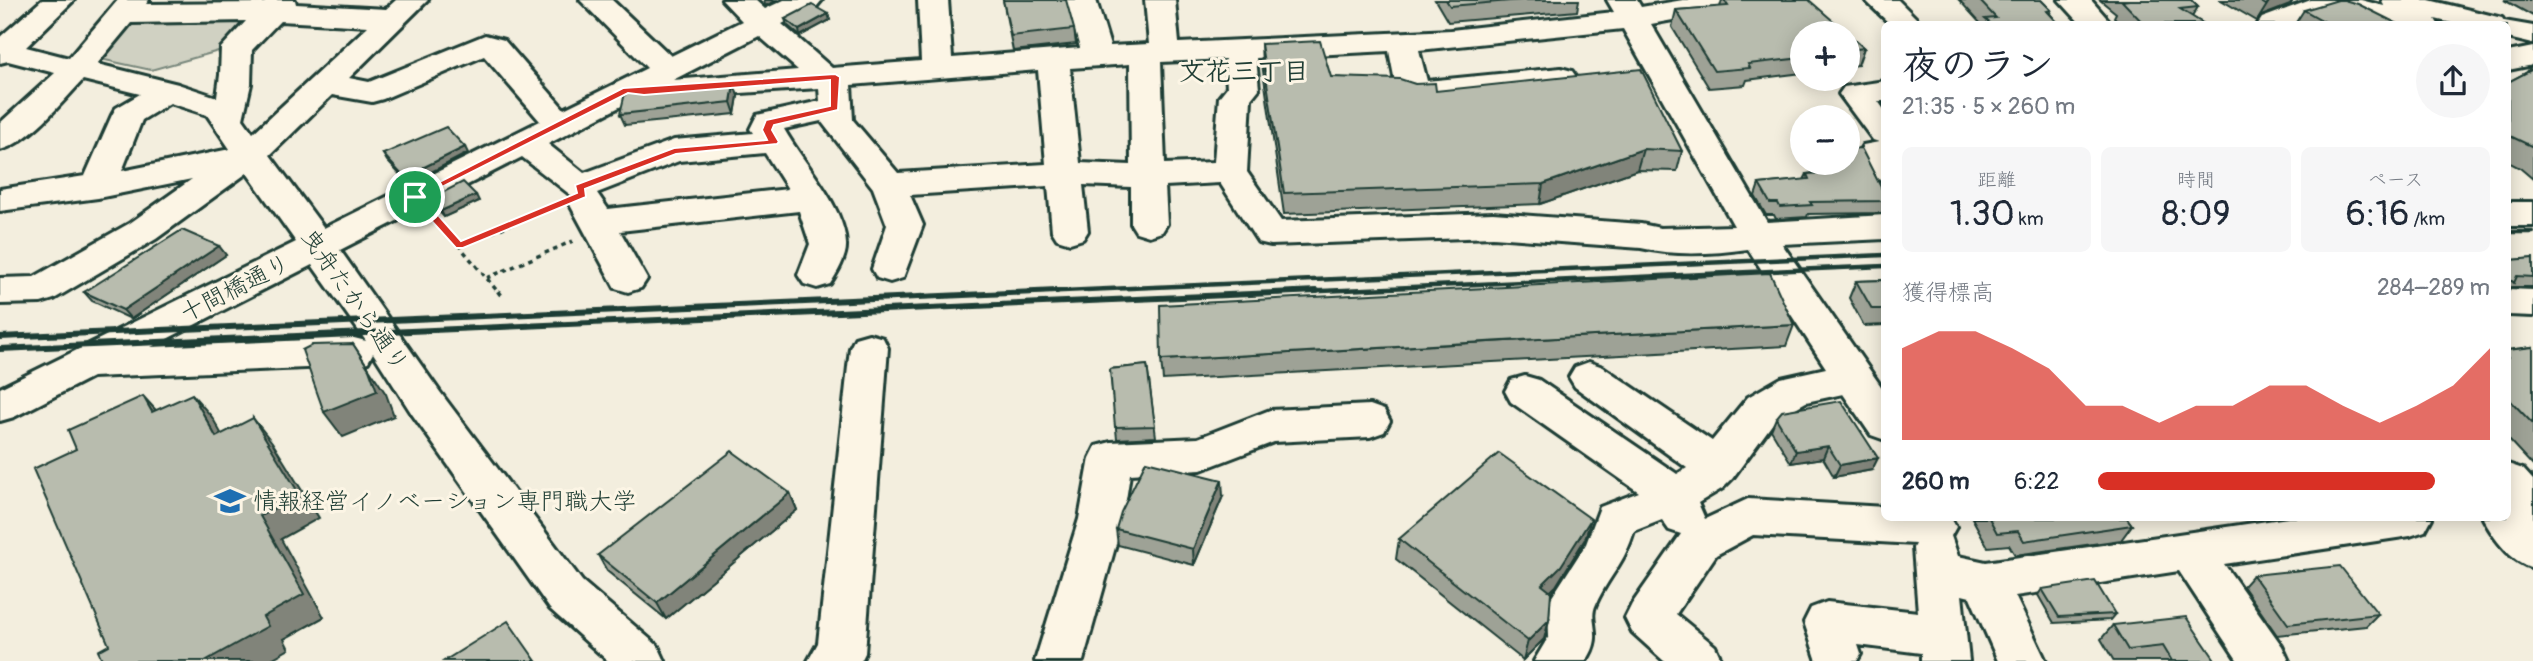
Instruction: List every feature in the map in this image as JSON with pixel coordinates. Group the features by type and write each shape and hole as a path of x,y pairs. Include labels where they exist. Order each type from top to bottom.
{"street":[{"path":"1,52 59,0"},
{"path":"595,0 668,70"},
{"path":"737,0 832,88 837,122 889,186 905,225 890,270"},
{"name":"十間橋通り","path":"0,406 807,0"},
{"path":"933,0 937,69"},
{"path":"1081,0 1098,56"},
{"path":"1149,224 1147,176 1160,0"},
{"path":"626,90 644,92 832,88 937,69 1053,59 1451,38 1627,8 1733,0"},
{"path":"1880,0 1904,21"},
{"path":"2048,0 2067,21"},
{"path":"2074,0 2094,21"},
{"path":"2280,21 2329,1 2410,7 2477,21"},
{"path":"227,119 237,85 236,48 277,6"},
{"path":"0,140 29,118 77,70 129,7 277,6 341,14 403,10"},
{"path":"1627,8 1757,235 1881,418"},
{"path":"0,291 41,290 143,231 251,154 403,10"},
{"path":"2511,30 2533,35"},
{"path":"1402,41 1413,92 1586,76"},
{"path":"327,84 372,92 485,44 493,47 560,124"},
{"path":"2511,47 2533,54"},
{"path":"1240,48 1243,89 1235,97 1230,172 1271,233 1493,225 1641,236 1660,240 1716,241 1757,235 1881,227"},
{"name":"曳舟たから通り","path":"1,52 211,103 227,119 566,595 641,661"},
{"path":"2511,60 2533,54"},
{"path":"1053,59 1070,231"},
{"path":"1625,72 1662,69"},
{"path":"817,275 828,244 811,198 767,130 769,122 832,88"},
{"path":"98,187 128,115 167,91"},
{"path":"1881,91 1855,94 1881,128"},
{"path":"524,142 590,208 628,279"},
{"path":"590,208 674,151 774,142"},
{"path":"1881,152 1875,153 1881,163"},
{"path":"0,200 150,178 251,154"},
{"path":"889,186 1064,174 1147,176 1230,172"},
{"path":"590,208 811,198"},
{"path":"2511,214 2533,214"},
{"path":"2511,302 2533,303"},
{"path":"832,661 841,653 869,348"},
{"path":"83,365 391,351"},
{"path":"1589,377 1717,467"},
{"path":"1558,661 1573,641 1571,603 1606,551 1615,520 1671,498 1708,476 1762,408 1795,388 1852,377"},
{"path":"0,435 27,415 46,383"},
{"path":"1525,391 1661,485 1700,542"},
{"path":"1059,661 1101,519 1111,458 1200,454 1270,426 1370,421"},
{"path":"2511,484 2533,508"},
{"path":"1698,661 1648,618 1700,542 1748,517 1933,523 1944,650"},
{"path":"1937,571 1986,581 2389,521"},
{"path":"2508,521 2533,550"},
{"path":"2189,550 2265,661"},
{"path":"1986,581 2022,661"},
{"path":"1843,659 1827,622 1913,631 1944,650"}],"path":[{"path":"415,197 501,295"},
{"path":"459,246 590,208"},
{"path":"487,278 590,208"}],"shaded area":[{"path":"256,15 229,48 151,70 96,58 126,21"}],"building":[{"path":"1003,0 1066,0 1074,29 1011,36"},
{"path":"1446,0 1522,0 1450,6"},
{"path":"1724,0 1809,0 1833,21 1790,21 1790,59 1748,64 1750,68 1714,71 1676,10 1728,6"},
{"path":"1979,0 2041,0 2051,10 2047,11 2056,21 1985,19 1996,18"},
{"path":"2191,0 2198,7 2180,9 2199,21 2141,21 2122,1"},
{"path":"2344,0 2392,21 2324,21 2304,10"},
{"path":"812,5 828,14 799,30 785,19"},
{"path":"1320,41 1331,77 1400,79 1415,84 1435,83 1436,91 1641,69 1682,151 1643,149 1543,184 1284,193 1261,44"},
{"path":"2533,69 2533,147 2511,136 2511,80"},
{"path":"734,84 731,102 620,114 625,93 629,91"},
{"path":"446,127 465,147 408,175 402,175 383,154"},
{"path":"1861,148 1881,187 1881,201 1810,202 1812,205 1780,207 1778,203 1770,203 1759,184 1809,179 1807,175 1860,175"},
{"path":"463,182 476,195 441,211 430,199"},
{"path":"182,230 219,246 123,310 84,292"},
{"path":"2533,258 2533,277 2517,276 2514,283 2511,259"},
{"path":"1770,273 1794,325 1161,360 1160,305"},
{"path":"1881,280 1881,309 1872,309 1856,281"},
{"path":"353,344 369,369 377,391 324,412 302,350 312,345"},
{"path":"2533,347 2533,424 2511,401 2511,350"},
{"path":"1147,365 1155,426 1115,427 1110,369"},
{"path":"192,394 216,437 253,418 300,495 260,516 304,594 263,617 268,626 205,661 103,661 98,651 109,645 33,469 76,449 68,430 143,396 152,412"},
{"path":"1841,401 1878,458 1840,465 1828,446 1796,451 1776,418 1782,411"},
{"path":"732,451 790,493 657,603 598,555"},
{"path":"1499,453 1591,519 1561,566 1542,585 1551,592 1549,620 1528,641 1399,539"},
{"path":"1146,461 1222,480 1193,549 1116,529 1121,512"},
{"path":"1991,521 2129,521 2132,525 2024,541 2018,531 1997,533"},
{"path":"2340,566 2378,614 2288,624 2253,575"},
{"path":"2095,581 2115,614 2059,617 2042,589"},
{"path":"2186,617 2216,661 2172,661 2163,646 2128,650 2113,625"},
{"path":"508,621 536,661 444,661"}],"railway":[{"path":"2511,232 2533,232"},
{"path":"1017,293 1881,255"},
{"path":"1277,293 1881,266"},
{"path":"0,337 1057,291"},
{"path":"0,349 1317,291"}],"place":[{"name":"情報経営イノベーション専門職大学","path":"230,501"}],"district":[{"name":"文花三丁目","path":"1244,71"}],"route":[{"path":"835,77 835,108 769,122 767,130 774,142 674,151 579,187 583,194 459,246 424,203 415,197 626,90 644,92 835,77"}]}
